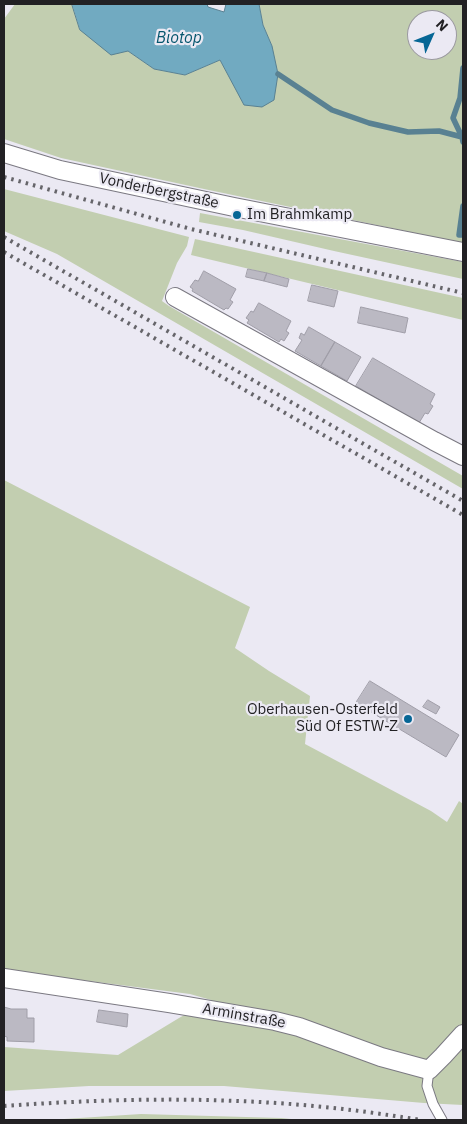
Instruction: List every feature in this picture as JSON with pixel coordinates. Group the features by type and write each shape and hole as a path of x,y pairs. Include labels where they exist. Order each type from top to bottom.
{"street":[{"name":"Vonderbergstraße","path":"4,153 60,170 234,207 463,252"},
{"path":"175,297 463,456"},
{"name":"Arminstraße","path":"4,978 275,1020 381,1057 429,1070"},
{"path":"429,1070 463,1034"}],"lane":[{"path":"429,1070 427,1086 433,1104 442,1120"}],"green space":[{"path":"15,4 72,4 80,30 128,51 154,69 185,75 220,60 231,79 272,46 263,25 259,4 463,4 463,243 61,158 4,139 4,19"},
{"path":"4,189 189,237 187,246 177,263 162,301 463,476 463,489 57,254 4,231"},
{"path":"200,213 463,262 463,279 199,222"},
{"path":"195,239 463,298 463,320 191,255"},
{"path":"4,480 250,607 235,648 310,696 305,744 431,811 447,822 459,801 463,804 463,1105 224,1086 89,1086 4,1091 4,1047 118,1055 211,1000 190,994 4,970"},
{"path":"141,1114 281,1118 301,1120 49,1120"}],"water":[{"name":"Biotop","path":"72,4 207,4 208,7 224,12 226,4 259,4 263,25 272,46 278,74 274,100 262,107 244,105 220,60 185,75 154,69 128,51 111,55 80,30"}],"building":[{"path":"248,269 267,273 264,281 246,277"},
{"path":"204,271 236,289 230,300 233,302 228,309 224,310 192,291 193,289 190,287 195,280 198,281"},
{"path":"267,273 289,279 287,287 264,281"},
{"path":"312,285 338,291 334,307 308,301"},
{"path":"259,303 291,321 286,331 289,333 284,341 281,339 279,342 247,323 249,320 246,318"},
{"path":"361,307 408,318 405,333 358,323"},
{"path":"309,327 335,342 321,366 295,351 302,340 299,338 301,333 304,335"},
{"path":"335,342 361,357 347,381 321,366"},
{"path":"373,358 435,394 430,404 433,406 428,414 425,413 419,423 356,386"},
{"name":"Oberhausen-Osterfeld Süd Of ESTW-Z","path":"370,681 459,735 446,757 356,703"},
{"path":"428,700 440,707 436,714 423,707"},
{"path":"4,1007 27,1009 27,1018 34,1018 34,1042 7,1041 7,1037 4,1036"},
{"path":"99,1010 128,1014 127,1027 97,1022"}],"waterway":[{"path":"463,68 460,98 453,118 463,142"},
{"path":"278,74 332,110 369,123 408,132 439,131 462,137"},
{"path":"462,235 459,235 463,206"}],"railway":[{"path":"4,177 191,229 463,293"},
{"path":"4,237 463,501"},
{"path":"4,252 463,515"},
{"path":"4,1106 88,1101 216,1100 353,1110 422,1120"}],"place":[{"name":"Im Brahmkamp","path":"237,215"},
{"name":"Oberhausen-Osterfeld Süd Of ESTW-Z","path":"408,719"}]}
